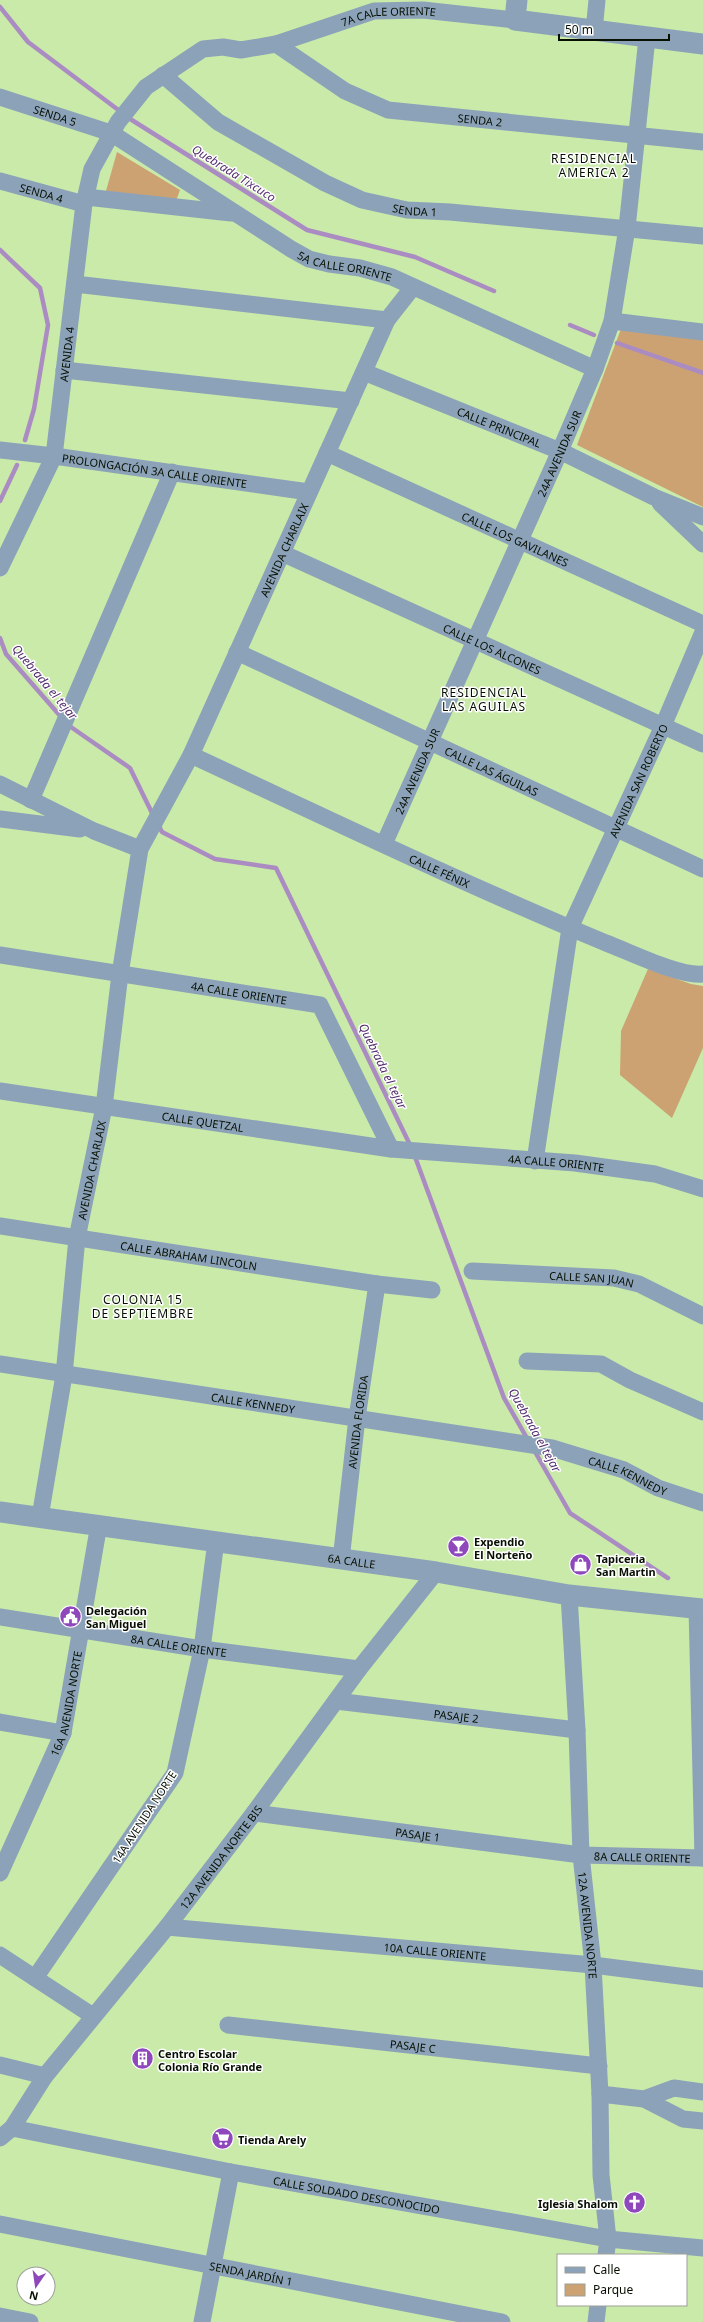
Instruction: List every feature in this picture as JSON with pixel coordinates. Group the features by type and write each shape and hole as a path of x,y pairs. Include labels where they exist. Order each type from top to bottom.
{"street":[{"path":"594,31 597,0"},
{"name":"7A CALLE ORIENTE","path":"115,128 146,87 203,49 223,47 241,50 276,44 374,11 516,10 594,31 703,44"},
{"name":"24A AVENIDA SUR","path":"384,844 474,640 560,451 595,369 612,321 627,228 648,38"},
{"name":"SENDA 2","path":"276,44 345,91 388,110 703,142"},
{"name":"SENDA 1","path":"163,75 218,122 325,183 362,200 407,210 450,212 703,236"},
{"name":"SENDA 5","path":"0,97 115,128"},
{"name":"AVENIDA 4","path":"0,568 54,456 85,200 92,169 115,128"},
{"name":"5A CALLE ORIENTE","path":"115,128 235,213 309,258 329,264 376,271 595,369"},
{"name":"SENDA 4","path":"0,181 85,200 235,213"},
{"path":"75,284 387,320"},
{"name":"AVENIDA CHARLAIX","path":"40,1517 64,1375 77,1238 104,1107 120,974 140,849 191,755 387,320 413,287"},
{"path":"612,321 703,332"},
{"path":"65,364 351,401"},
{"name":"CALLE PRINCIPAL","path":"364,372 560,451 654,497"},
{"name":"PROLONGACIÓN 3A CALLE ORIENTE","path":"0,450 54,456 310,492"},
{"name":"CALLE LOS GAVILANES","path":"327,453 703,624"},
{"path":"31,800 66,722 172,472"},
{"path":"654,497 703,517"},
{"path":"654,497 703,544"},
{"name":"CALLE LOS ALCONES","path":"282,553 703,744"},
{"name":"AVENIDA SAN ROBERTO","path":"535,1161 570,928 663,726 703,632"},
{"name":"CALLE LAS ÁGUILAS","path":"237,652 703,869"},
{"name":"CALLE FÉNIX","path":"191,755 570,928 656,963 698,975"},
{"path":"0,784 94,831 140,849"},
{"path":"0,819 94,831"},
{"name":"4A CALLE ORIENTE","path":"0,955 320,1005 405,1151 575,1163 655,1174 703,1189"},
{"name":"CALLE QUETZAL","path":"0,1091 405,1151"},
{"name":"CALLE ABRAHAM LINCOLN","path":"0,1226 377,1284 432,1290"},
{"name":"CALLE SAN JUAN","path":"472,1271 614,1278 639,1284 703,1316"},
{"name":"AVENIDA FLORIDA","path":"341,1560 358,1418 377,1284"},
{"path":"527,1361 601,1364 630,1380 703,1412"},
{"name":"CALLE KENNEDY","path":"0,1364 64,1375 538,1446 624,1470 658,1488 703,1503"},
{"name":"6A CALLE","path":"0,1512 216,1540 341,1560 436,1572 569,1595 700,1608"},
{"name":"16A AVENIDA NORTE","path":"0,1873 64,1733 99,1524"},
{"name":"14A AVENIDA NORTE","path":"35,1978 175,1774 202,1649 216,1540"},
{"name":"12A AVENIDA NORTE BIS","path":"6,2133 45,2076 167,1927 254,1813 359,1669 436,1572"},
{"name":"12A AVENIDA NORTE","path":"569,1595 577,1730 581,1855 593,1965 599,2066 601,2175 607,2247"},
{"path":"700,1608 703,1858"},
{"name":"8A CALLE ORIENTE","path":"0,1617 80,1631 202,1649 359,1669"},
{"name":"PASAJE 2","path":"336,1701 577,1730"},
{"path":"0,1722 64,1733"},
{"name":"PASAJE 1","path":"254,1813 581,1855"},
{"name":"8A CALLE ORIENTE","path":"581,1855 703,1858"},
{"name":"10A CALLE ORIENTE","path":"167,1927 593,1965 703,1979"},
{"path":"0,1955 93,2016"},
{"name":"PASAJE C","path":"228,2025 599,2066"},
{"path":"0,2065 45,2076"},
{"path":"644,2099 674,2088 703,2092"},
{"path":"600,2094 644,2099 683,2119 703,2121"},
{"name":"CALLE SOLDADO DESCONOCIDO","path":"6,2133 231,2172 607,2247 703,2248"},
{"path":"202,2322 231,2172"},
{"name":"SENDA JARDÍN 1","path":"0,2224 502,2322"},
{"path":"596,2322 598,2306"},
{"path":"0,2316 30,2322"}],"green space":[{"path":"117,152 180,190 176,201 104,198"},
{"path":"621,329 703,339 703,507 577,445"},
{"path":"648,969 691,984 703,986 703,1048 672,1118 620,1075 621,1031"}],"waterway":[{"name":"Quebrada Tixcuco","path":"0,7 28,42 121,112"},
{"name":"Quebrada Tixcuco","path":"127,117 307,230 415,257 494,291"},
{"name":"Quebrada el tejar","path":"0,250 40,288 48,325 34,409 25,440"},
{"name":"Quebrada Tixcuco","path":"570,325 594,335"},
{"name":"Quebrada Tixcuco","path":"617,343 703,373"},
{"name":"Quebrada el tejar","path":"0,501 17,465"},
{"name":"Quebrada el tejar","path":"0,638 6,654 62,718"},
{"name":"Quebrada el tejar","path":"68,725 130,768 153,815"},
{"name":"Quebrada el tejar","path":"158,824 162,832 215,859 276,868 411,1147"},
{"name":"Quebrada el tejar","path":"414,1154 504,1398 528,1440"},
{"name":"Quebrada el tejar","path":"534,1450 570,1513 668,1578"}],"place":[{"name":"Expendio El Norteño","path":"458,1547"},
{"name":"Tapiceria San Martin","path":"580,1564"},
{"name":"Delegación San Miguel","path":"70,1616"},
{"name":"Centro Escolar Colonia Río Grande","path":"142,2059"},
{"name":"Tienda Arely","path":"223,2139"},
{"name":"Iglesia Shalom","path":"634,2203"}],"district":[{"name":"RESIDENCIAL AMERICA 2","path":"594,165"},
{"name":"RESIDENCIAL LAS AGUILAS","path":"484,699"},
{"name":"COLONIA 15 DE SEPTIEMBRE","path":"143,1306"}]}
